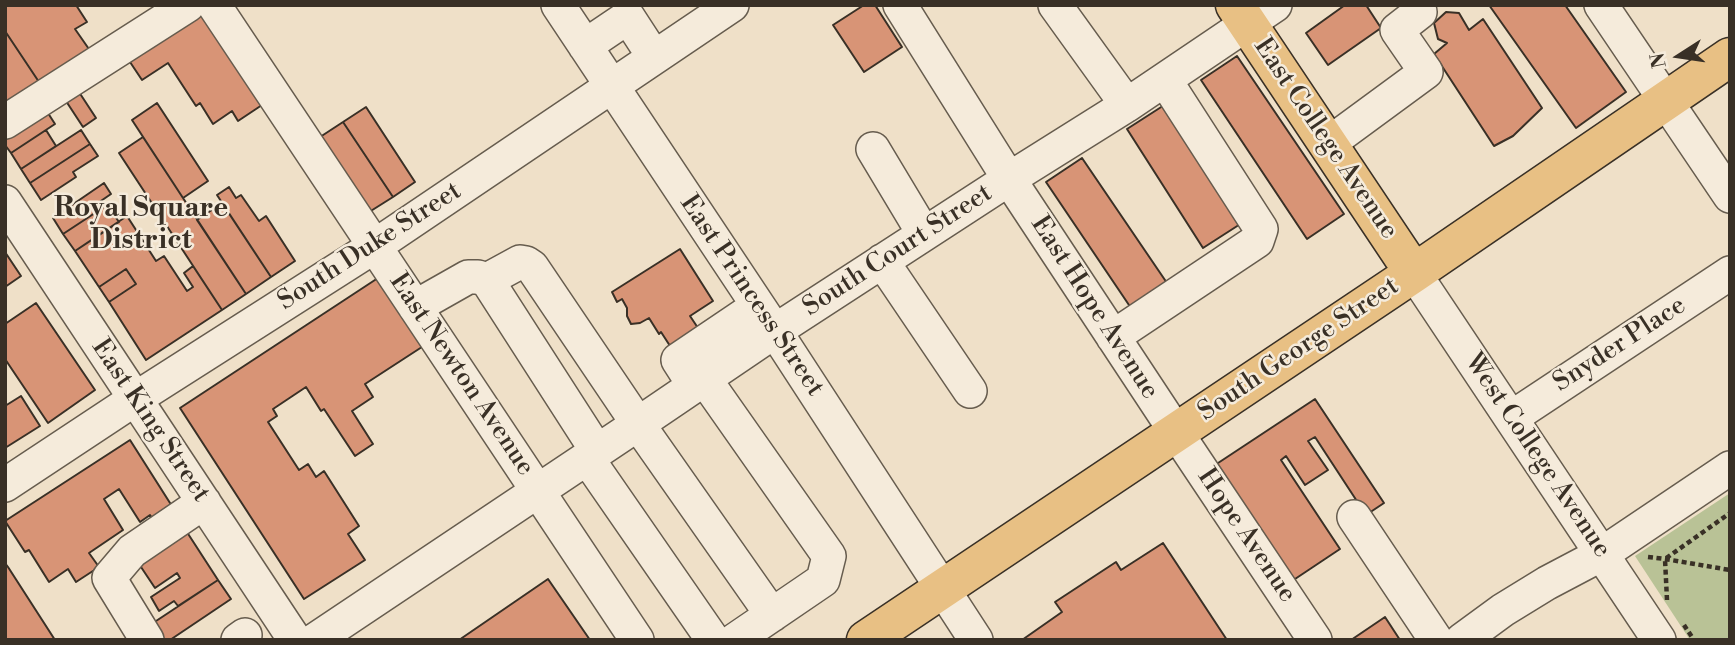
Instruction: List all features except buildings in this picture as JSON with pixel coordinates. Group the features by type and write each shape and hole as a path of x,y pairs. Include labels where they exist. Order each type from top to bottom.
{"main road":[{"name":"East College Avenue","path":"1252,12 1328,144 1414,273"},
{"name":"South George Street","path":"866,640 1414,273 1730,57"}],"street":[{"path":"5,122 188,5"},
{"name":"East Newton Avenue","path":"214,5 637,640"},
{"name":"East Princess Street","path":"558,5 976,640"},
{"name":"East Hope Avenue","path":"900,5 1009,179 1176,432"},
{"path":"1055,5 1127,105"},
{"path":"1328,144 1426,72 1397,30 1420,12 1416,5"},
{"path":"1601,5 1730,196"},
{"path":"585,46 630,9 654,57"},
{"name":"South Duke Street","path":"5,485 135,398 375,246 654,57 711,11"},
{"name":"South Court Street","path":"315,640 699,382 766,318 882,261 1165,80 1252,12"},
{"path":"1113,337 1257,241 1261,229 1165,80"},
{"path":"873,149 924,234"},
{"name":"East King Street","path":"5,202 295,640"},
{"path":"882,261 970,391"},
{"path":"492,288 520,262 532,267 772,615"},
{"name":"West College Avenue","path":"1414,273 1602,554 1670,630"},
{"name":"Snyder Place","path":"1511,418 1730,273"},
{"path":"415,307 468,277 478,277 492,288 592,454 713,640"},
{"path":"699,382 829,556 823,580 735,640"},
{"name":"Hope Avenue","path":"1176,432 1315,640"},
{"path":"1462,640 1546,583 1602,554 1730,468"},
{"path":"147,640 108,578 132,551 204,502"},
{"path":"1354,517 1436,640"}],"path":[{"path":"1665,559 1730,513"},
{"path":"1602,554 1665,559 1730,570"},
{"path":"1665,559 1667,600 1674,610"},
{"path":"1670,630 1694,640"}],"green space":[{"path":"1730,493 1730,640 1690,640 1635,556"}],"district":[{"name":"Royal Square District","path":"141,225"}]}
